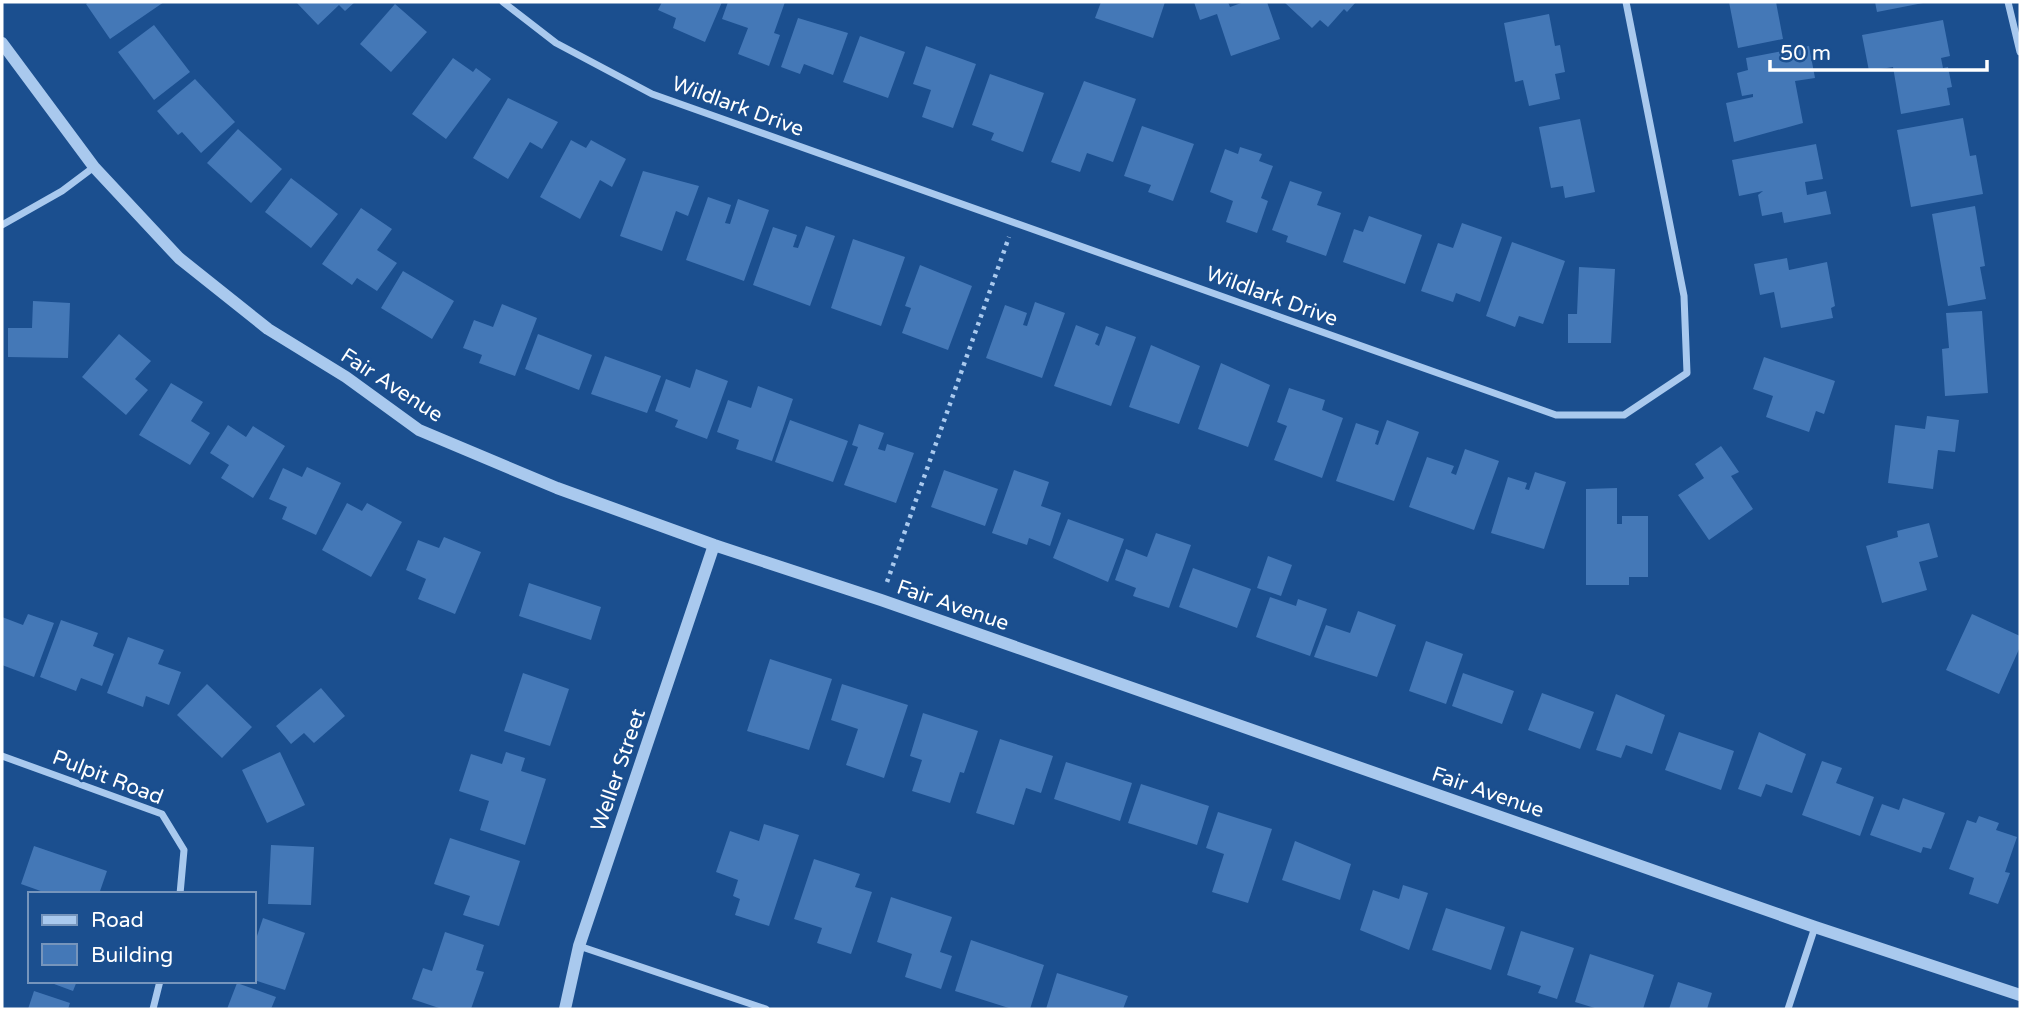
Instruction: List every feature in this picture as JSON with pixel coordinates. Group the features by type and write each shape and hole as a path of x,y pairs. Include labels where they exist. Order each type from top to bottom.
{"street":[{"name":"Wildlark Drive","path":"503,2 556,43 652,94 1556,415 1623,415 1687,373 1684,296 1626,2"},
{"path":"2008,2 2020,52"},
{"name":"Fair Avenue","path":"2,43 94,167 179,258 268,329 346,377 419,429 557,488 714,545 881,600 1815,927 2020,995"},
{"path":"2,225 62,191 94,167"},
{"name":"Weller Street","path":"565,1009 579,946 714,545"},
{"name":"Pulpit Road","path":"2,756 163,814 184,850 180,892"},
{"path":"1788,1009 1815,927"},
{"path":"579,946 766,1009"},
{"path":"153,1009 160,983"}],"path":[{"path":"881,600 1014,223"}],"building":[{"path":"164,2 110,39 86,4"},
{"path":"296,2 355,2 345,11 339,5 318,25"},
{"path":"662,2 722,2 705,42 673,28 676,18 658,10"},
{"path":"728,2 785,2 774,33 780,35 769,66 738,54 748,28 722,19"},
{"path":"1101,2 1165,2 1153,38 1095,18"},
{"path":"1194,2 1228,2 1230,7 1244,2 1267,2 1280,39 1231,56 1217,14 1200,20"},
{"path":"1284,2 1356,2 1347,12 1344,9 1328,27 1320,20 1312,28"},
{"path":"1729,2 1776,2 1783,39 1738,48"},
{"path":"1875,2 1922,2 1923,3 1877,12"},
{"path":"395,4 427,32 391,72 360,44"},
{"path":"1549,14 1555,46 1560,45 1565,72 1555,74 1560,99 1529,106 1523,80 1515,82 1504,23"},
{"path":"798,18 848,33 833,75 804,64 800,74 781,67"},
{"path":"1943,20 1950,56 1941,58 1943,68 1948,67 1952,87 1947,88 1950,105 1901,114 1893,67 1869,71 1862,35"},
{"path":"154,25 190,72 154,100 118,52"},
{"path":"860,36 905,52 888,98 843,82"},
{"path":"926,46 976,64 953,128 922,117 931,90 913,84"},
{"path":"1809,46 1815,78 1795,81 1803,123 1734,142 1726,103 1753,97 1753,94 1742,96 1737,73 1748,70 1746,58"},
{"path":"453,58 473,72 476,68 491,79 446,139 412,114"},
{"path":"990,74 1044,93 1023,152 991,140 994,133 972,125"},
{"path":"195,79 235,122 201,153 182,132 178,135 157,111"},
{"path":"1084,81 1136,99 1113,162 1087,153 1080,172 1051,162"},
{"path":"508,98 558,122 542,149 530,142 508,179 473,158"},
{"path":"1963,118 1970,156 1976,155 1983,194 1911,207 1897,130"},
{"path":"1580,119 1595,192 1565,198 1563,186 1551,188 1539,127"},
{"path":"1142,126 1194,144 1173,201 1148,192 1151,185 1124,176"},
{"path":"238,129 282,169 251,203 207,163"},
{"path":"571,140 586,148 591,140 626,159 612,187 600,180 580,219 540,197"},
{"path":"1816,144 1823,179 1805,182 1807,195 1826,191 1831,214 1784,223 1782,212 1762,216 1758,195 1763,191 1739,196 1732,160"},
{"path":"1240,147 1262,154 1259,161 1273,166 1261,198 1268,201 1257,233 1226,222 1233,201 1210,192 1225,149 1238,154"},
{"path":"643,171 699,186 688,216 676,211 662,251 620,236"},
{"path":"291,178 338,214 311,248 265,212"},
{"path":"1290,181 1322,192 1317,205 1341,213 1326,256 1286,242 1288,236 1272,230"},
{"path":"708,197 731,205 725,223 730,224 738,199 769,210 744,281 686,260"},
{"path":"1975,206 1985,266 1980,267 1986,299 1948,306 1932,214"},
{"path":"361,208 392,229 377,250 397,263 377,291 357,278 352,285 322,264"},
{"path":"1369,216 1422,235 1405,284 1343,262 1354,229 1363,232"},
{"path":"1462,223 1502,237 1480,302 1456,293 1453,302 1421,291 1438,243 1453,248"},
{"path":"806,226 835,236 810,306 753,285 773,227 797,235 793,247 798,248"},
{"path":"853,239 905,257 881,326 831,308"},
{"path":"1512,242 1565,261 1543,324 1519,316 1515,327 1486,316"},
{"path":"1787,258 1789,270 1827,262 1835,306 1831,308 1833,318 1781,328 1774,292 1760,295 1754,264"},
{"path":"920,265 972,286 948,350 902,333 911,308 905,306"},
{"path":"1579,267 1615,269 1611,343 1568,343 1568,314 1577,314"},
{"path":"403,271 454,301 432,339 381,308"},
{"path":"33,301 70,303 68,358 8,357 8,328 32,328"},
{"path":"1035,302 1065,313 1042,378 986,358 1005,305 1027,313 1023,325 1027,326"},
{"path":"502,304 537,318 515,376 479,363 482,355 463,348 474,320 493,327"},
{"path":"1982,311 1988,393 1945,396 1942,349 1949,348 1946,313"},
{"path":"1076,325 1099,334 1095,344 1099,346 1106,326 1136,337 1111,406 1054,386"},
{"path":"119,334 151,361 135,379 148,390 126,415 82,377"},
{"path":"538,334 592,355 579,390 525,369"},
{"path":"1151,345 1200,366 1179,424 1129,407"},
{"path":"605,356 661,376 647,413 591,394"},
{"path":"1764,357 1835,381 1824,414 1816,411 1809,432 1766,417 1773,396 1753,389"},
{"path":"1221,363 1270,385 1248,447 1198,429"},
{"path":"696,369 728,381 707,439 675,427 678,420 655,411 666,379 690,388"},
{"path":"171,383 203,402 191,421 210,433 190,465 139,435"},
{"path":"758,386 793,399 772,461 736,449 739,440 717,432 728,400 751,408"},
{"path":"1289,388 1325,400 1322,410 1343,418 1322,478 1274,460 1287,426 1277,422"},
{"path":"1927,416 1959,420 1955,452 1938,450 1933,489 1888,483 1895,425 1925,429"},
{"path":"790,420 848,441 833,482 775,462"},
{"path":"1387,420 1419,432 1394,501 1336,481 1356,423 1379,431 1375,444 1378,445"},
{"path":"859,424 884,433 878,449 885,451 887,444 914,453 896,503 844,485 858,447 852,445"},
{"path":"228,425 246,437 253,426 285,446 253,498 221,478 229,465 210,453"},
{"path":"1721,446 1739,472 1731,476 1753,509 1709,540 1678,495 1704,478 1695,464"},
{"path":"1465,449 1499,461 1474,530 1409,507 1427,457 1454,466 1451,473 1456,475"},
{"path":"307,467 341,483 316,535 282,519 287,507 269,499 283,468 302,477"},
{"path":"944,470 998,489 985,526 931,507"},
{"path":"1014,470 1049,482 1041,506 1061,513 1050,546 1029,538 1027,545 992,533"},
{"path":"1535,472 1566,482 1544,549 1491,533 1508,477 1527,483 1525,489 1529,490"},
{"path":"1617,488 1617,524 1622,524 1622,516 1648,516 1648,577 1629,577 1629,585 1586,585 1586,489"},
{"path":"347,503 362,511 367,503 402,522 371,577 322,550"},
{"path":"1068,519 1124,539 1108,582 1053,558"},
{"path":"1929,523 1938,557 1919,562 1927,590 1882,603 1866,546 1898,537 1897,531"},
{"path":"1156,533 1191,545 1169,608 1133,596 1136,588 1115,580 1126,549 1147,557"},
{"path":"444,537 481,552 455,614 418,599 426,579 406,570 418,540 439,548"},
{"path":"1268,556 1292,565 1281,596 1257,588"},
{"path":"1193,568 1251,589 1237,628 1179,607"},
{"path":"529,583 601,607 591,640 519,616"},
{"path":"1270,597 1296,606 1298,599 1327,609 1310,656 1256,637"},
{"path":"1358,611 1396,625 1377,677 1314,657 1326,625 1350,633"},
{"path":"28,614 54,623 34,677 2,665 2,617 23,625"},
{"path":"1972,614 2020,636 2020,647 1999,694 1946,670"},
{"path":"61,620 98,633 93,646 114,654 102,686 81,678 76,691 40,677"},
{"path":"128,637 164,650 158,664 181,672 169,705 146,696 143,707 107,693"},
{"path":"1426,641 1463,654 1446,704 1409,691"},
{"path":"770,659 832,679 809,750 747,731"},
{"path":"523,673 569,689 550,746 504,731"},
{"path":"1463,673 1514,691 1502,724 1452,706"},
{"path":"207,684 252,727 222,758 177,715"},
{"path":"842,684 908,705 884,778 846,765 858,729 831,720"},
{"path":"321,688 345,716 314,743 304,733 291,744 276,726"},
{"path":"1542,693 1594,712 1580,749 1528,730"},
{"path":"1616,694 1665,715 1652,754 1626,745 1621,758 1596,750"},
{"path":"923,713 978,731 964,773 960,772 950,803 912,791 922,760 910,756"},
{"path":"1679,732 1734,751 1721,790 1665,770"},
{"path":"1759,732 1806,754 1792,793 1766,784 1761,797 1738,789"},
{"path":"1000,739 1053,756 1041,793 1026,788 1014,825 976,813"},
{"path":"280,752 305,805 267,823 242,770"},
{"path":"506,752 525,758 521,771 546,779 525,845 480,830 489,801 459,791 471,754 502,764"},
{"path":"1822,761 1842,768 1836,783 1874,797 1860,836 1802,815"},
{"path":"1066,762 1132,783 1120,821 1054,799"},
{"path":"1141,784 1209,806 1197,845 1128,823"},
{"path":"1903,798 1945,813 1931,849 1923,847 1921,853 1870,835 1882,804 1899,810"},
{"path":"1218,812 1272,829 1248,903 1212,892 1224,854 1206,848"},
{"path":"1979,816 1999,823 1996,830 2017,837 2005,872 2010,873 1998,904 1969,894 1974,878 1949,869 1967,820 1976,823"},
{"path":"764,824 799,835 769,926 735,915 740,899 733,896 738,880 716,872 730,831 759,841"},
{"path":"450,838 520,861 499,926 463,915 470,896 434,884"},
{"path":"1295,841 1351,864 1340,900 1282,880"},
{"path":"271,845 314,847 311,905 268,904"},
{"path":"34,846 107,871 100,892 43,892 21,884"},
{"path":"814,859 860,874 855,887 872,892 851,954 817,943 822,928 794,919"},
{"path":"1403,885 1428,893 1409,950 1360,930 1373,890 1399,899"},
{"path":"891,897 952,917 940,952 952,956 941,989 905,977 912,954 877,942"},
{"path":"1446,908 1505,927 1491,970 1432,950"},
{"path":"263,918 305,933 285,990 256,981 256,939"},
{"path":"1521,931 1574,948 1557,999 1538,993 1541,986 1507,975"},
{"path":"445,932 484,945 476,970 484,972 471,1009 442,1009 412,999 423,968 432,971"},
{"path":"971,940 1044,965 1030,1009 1012,1009 955,991"},
{"path":"1590,954 1654,975 1643,1009 1598,1009 1575,1002"},
{"path":"1057,973 1128,996 1123,1009 1046,1009"},
{"path":"1678,982 1712,993 1707,1009 1669,1009"},
{"path":"51,983 76,983 73,991"},
{"path":"237,983 276,997 271,1009 227,1009"},
{"path":"34,991 70,1003 68,1009 28,1009"}]}
